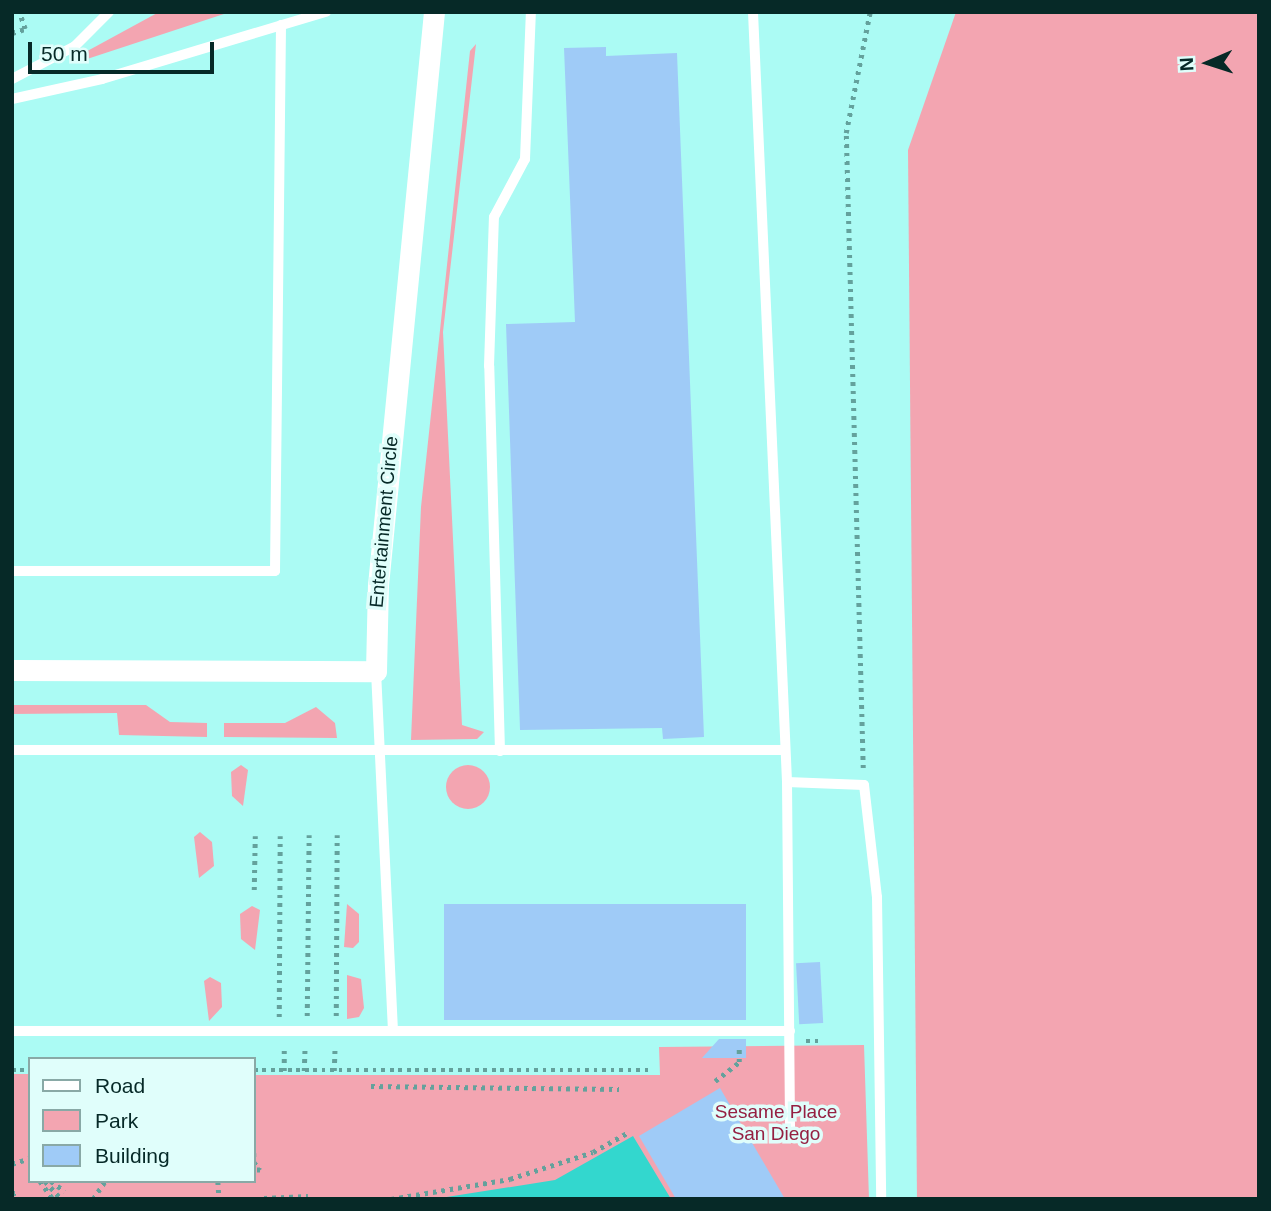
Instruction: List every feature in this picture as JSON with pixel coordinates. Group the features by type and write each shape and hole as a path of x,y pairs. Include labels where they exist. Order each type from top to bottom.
{"street":[{"name":"Entertainment Circle","path":"376,671 379,573 434,12"},
{"path":"12,670 376,671"}],"lane":[{"path":"12,79 75,46 109,12"},
{"path":"12,99 102,79 327,12"},
{"path":"500,751 489,366 494,217 525,159 531,12"},
{"path":"753,12 787,782 790,1134"},
{"path":"12,571 275,571 282,25"},
{"path":"376,671 393,1030"},
{"path":"12,750 784,750"},
{"path":"787,782 864,785 877,897 881,1199"},
{"path":"12,1031 790,1031"}],"path":[{"path":"12,33 25,29 19,12"},
{"path":"864,785 846,133 870,12"},
{"path":"307,1017 309,835"},
{"path":"336,1017 337,835"},
{"path":"254,890 255,836"},
{"path":"278,1016 280,836"},
{"path":"715,1081 739,1062 739,1031"},
{"path":"256,1070 648,1070"},
{"path":"371,1086 619,1089"},
{"path":"391,1199 510,1179 593,1152 629,1132"},
{"path":"44,1183 53,1199"},
{"path":"45,1183 61,1199"},
{"path":"54,1183 65,1191"},
{"path":"93,1199 104,1183"},
{"path":"218,1183 219,1194"},
{"path":"264,1198 308,1196"}],"green space":[{"path":"159,12 230,12 81,61 80,55"},
{"path":"956,12 1259,12 1259,1199 917,1199 908,150"},
{"path":"476,44 443,332 462,725 484,732 477,739 411,740 421,507 470,51"},
{"path":"12,705 146,705 170,722 207,723 207,737 119,735 117,713 12,714"},
{"path":"316,707 335,723 337,738 224,737 224,723 285,723"},
{"path":"241,765 248,770 243,806 232,796 231,772"},
{"path":"468,765 477,766 484,771 489,778 489,796 484,803 477,808 468,809 459,808 452,803 447,796 446,787 447,778 452,771 459,766"},
{"path":"200,832 212,842 214,866 199,878 194,837"},
{"path":"347,904 359,914 359,942 353,948 344,947"},
{"path":"252,906 260,910 255,950 241,939 240,914"},
{"path":"347,975 361,979 364,1008 359,1017 347,1019"},
{"path":"210,977 221,983 222,1007 209,1021 204,981"},
{"name":"Sesame Place San Diego","path":"864,1045 869,1199 12,1199 12,1074 28,1074 28,1183 256,1183 256,1075 660,1075 659,1047"}],"water":[{"path":"633,1136 671,1199 434,1199 555,1180"}],"building":[{"path":"606,47 606,56 677,53 704,737 663,739 662,728 520,730 506,324 575,322 564,48"},
{"path":"444,904 746,904 746,1020 444,1020"},
{"path":"820,962 823,1023 799,1024 796,963"},
{"path":"719,1039 746,1039 746,1058 702,1058"},
{"path":"720,1088 785,1199 676,1199 639,1136"}]}
